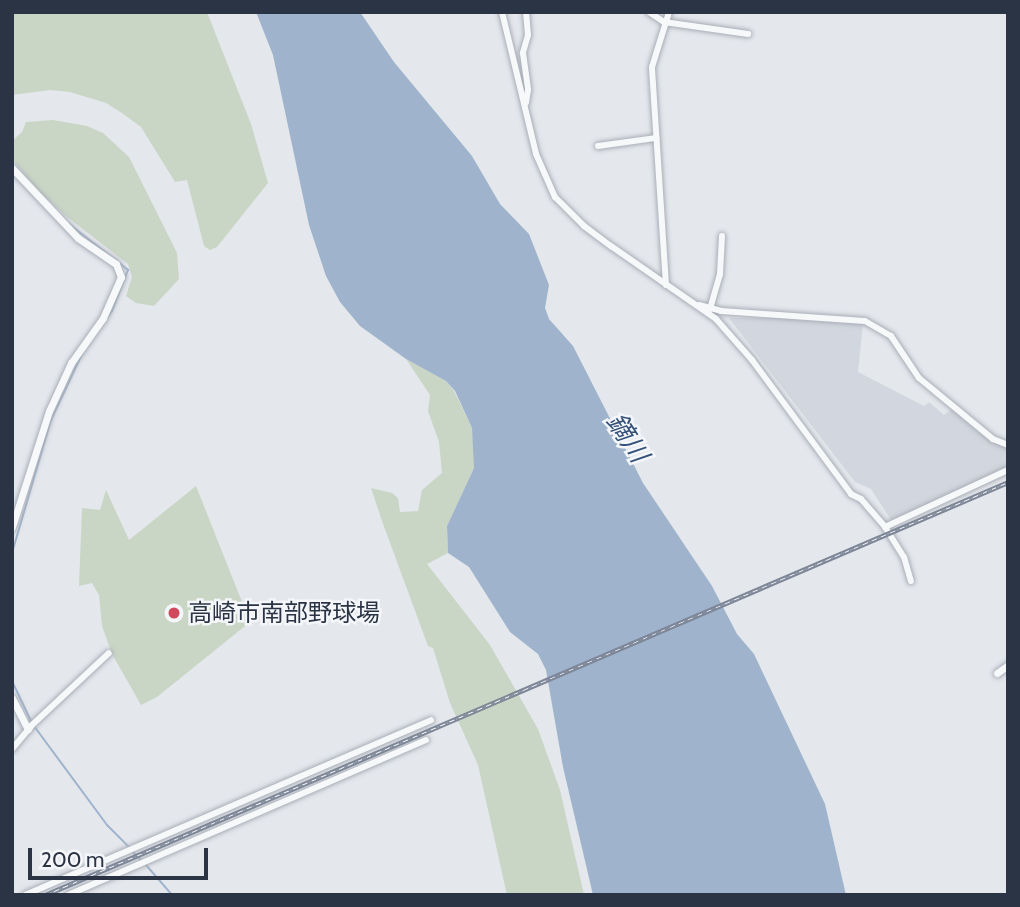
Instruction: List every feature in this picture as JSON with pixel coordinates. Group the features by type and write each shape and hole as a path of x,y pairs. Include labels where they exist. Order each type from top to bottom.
{"street":[{"path":"502,12 536,155 555,197 584,226 666,285 709,311 865,321 891,336 919,378 993,439 1008,445"},
{"path":"525,108 528,90 523,53 528,35 526,12"},
{"path":"649,12 664,22 748,34"},
{"path":"666,285 652,67 669,12"},
{"path":"598,146 656,138"},
{"path":"12,168 78,238 116,264 121,277 103,318 71,363 49,411 12,527"},
{"path":"709,311 720,274 722,236"},
{"path":"709,311 752,360 851,494 861,499 885,527 904,557 911,581"},
{"path":"885,527 1008,470"},
{"path":"12,749 28,729 108,653"},
{"path":"996,673 1008,665"},
{"path":"12,698 28,729"},
{"path":"25,895 431,720"},
{"path":"68,895 426,740"}],"shaded area":[{"path":"729,318 804,318 863,324 858,372 924,406 929,402 944,415 952,409 1008,448 1008,468 891,520 871,489 855,482"}],"green space":[{"path":"12,12 207,12 251,124 268,183 217,247 210,250 204,246 187,180 175,182 141,127 106,103 70,92 50,90 12,95"},
{"path":"53,120 87,126 103,133 129,157 177,253 179,279 154,306 136,303 126,296 132,277 128,264 66,216 37,189 12,159 12,141 22,132 26,122"},
{"path":"406,359 446,381 454,391 472,428 475,453 474,468 447,526 448,553 427,564 490,645 538,729 560,790 584,895 507,895 478,765 450,703 433,648 428,646 371,488 392,493 398,498 400,512 418,511 422,490 442,473 439,442 428,411 430,395"},
{"path":"196,486 250,622 157,697 141,705 112,654 102,626 99,595 92,583 79,586 82,508 100,510 106,490 129,540"}],"water":[{"path":"256,12 360,12 394,62 472,156 500,204 529,234 549,285 545,308 549,319 573,346 643,483 712,586 737,634 754,654 825,804 846,895 593,895 563,767 546,670 538,654 510,632 469,567 448,553 447,526 474,468 472,428 455,391 446,381 406,359 360,326 340,302 326,276 309,225 273,55"}],"waterway":[{"path":"69,224 128,270 112,311 87,346"},
{"path":"12,553 51,420 84,350"},
{"path":"12,681 31,721"},
{"path":"34,726 107,825 130,848"},
{"path":"133,852 142,861"},
{"path":"146,865 172,895"}],"railway":[{"path":"45,895 1008,482"}],"place":[{"name":"高崎市南部野球場","path":"174,613"}],"water label":[{"name":"鏑川","path":"627,438"}]}
